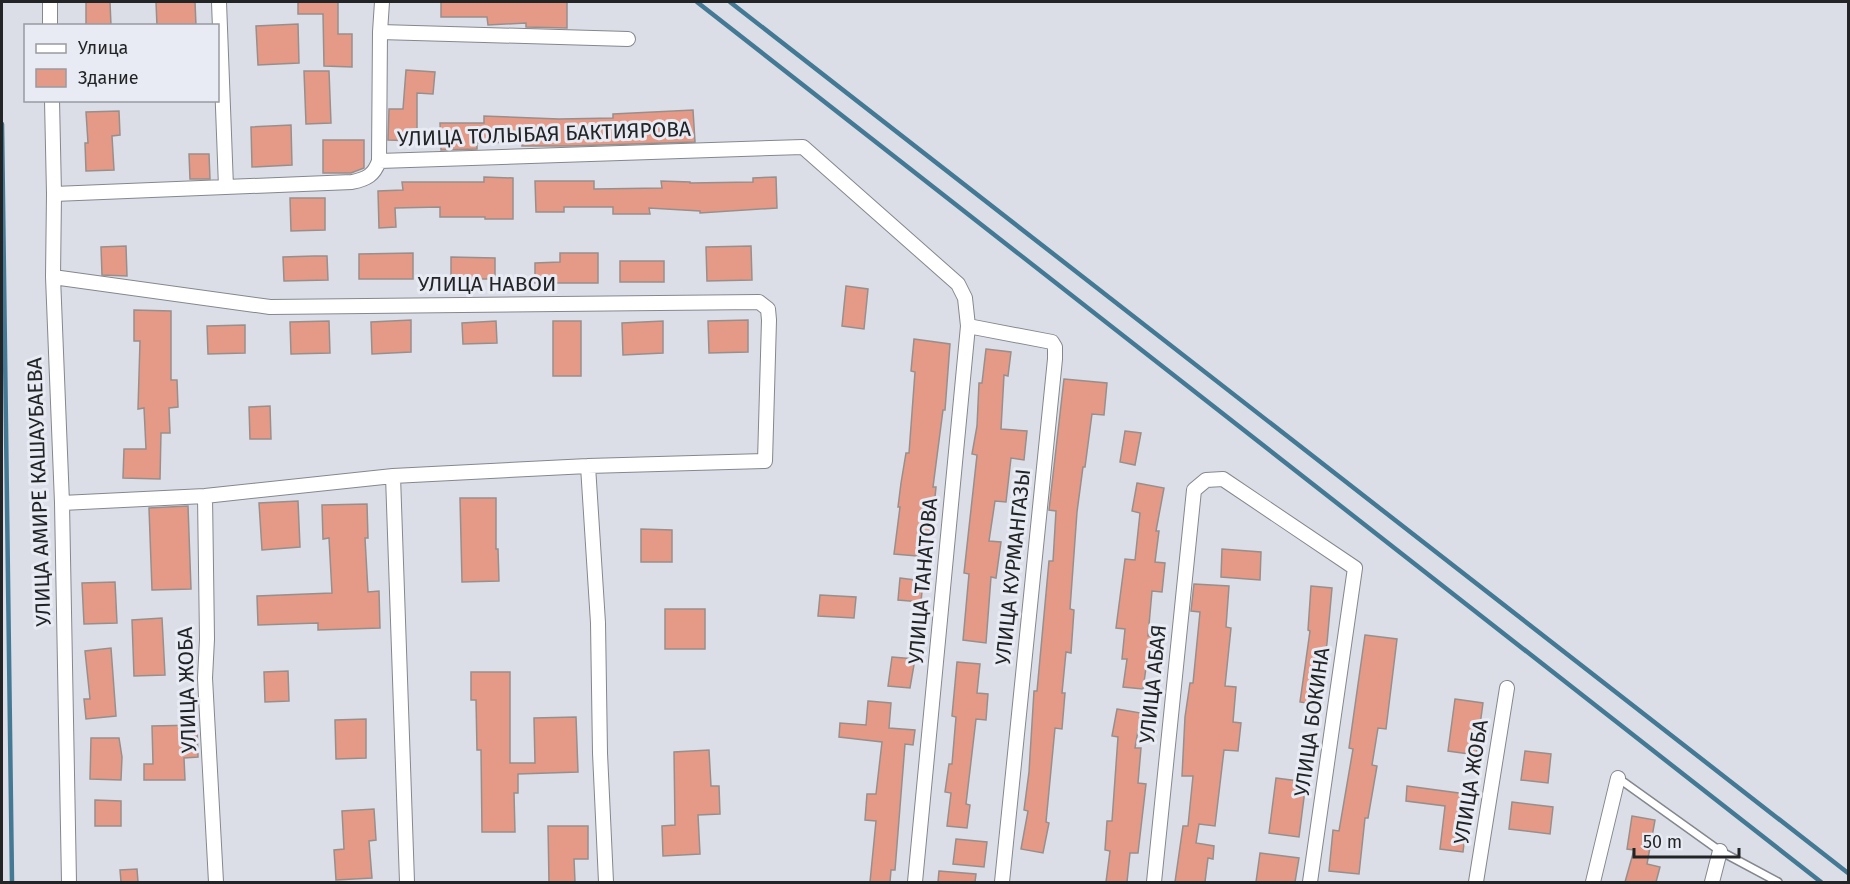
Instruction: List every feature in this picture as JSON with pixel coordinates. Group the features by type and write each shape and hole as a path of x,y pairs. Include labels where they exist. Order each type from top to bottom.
{"street":[{"path":"50,2 51,24"},
{"path":"219,2 226,187"},
{"path":"379,161 382,2"},
{"path":"381,32 628,39"},
{"name":"УЛИЦА АМИРЕ КАШАУБАЕВА","path":"52,102 53,277 62,503 69,882"},
{"name":"УЛИЦА ТОЛЫБАЯ БАКТИЯРОВА","path":"54,194 352,182 366,179 376,171 379,161 803,147 958,284"},
{"name":"УЛИЦА НАВОИ","path":"53,277 270,307 759,303 768,309 765,462 588,466"},
{"name":"УЛИЦА ТАНАТОВА","path":"915,882 968,326 965,298 958,284"},
{"name":"УЛИЦА КУРМАНГАЗЫ","path":"968,326 1052,342 1055,347 1002,882"},
{"path":"62,503 205,496 393,476 588,466 598,623 600,753 606,882"},
{"path":"393,476 407,882"},
{"name":"УЛИЦА АБАЯ","path":"1154,882 1194,490 1206,480 1223,479 1355,568"},
{"name":"УЛИЦА ЖОБА","path":"205,496 207,639 205,678 216,882"},
{"name":"УЛИЦА БОКИНА","path":"1310,882 1355,568"},
{"name":"УЛИЦА ЖОБА","path":"1476,882 1507,688"},
{"path":"1593,882 1618,778"},
{"path":"1712,882 1720,851"}],"lane":[{"path":"1618,778 1720,851 1778,882"}],"building":[{"path":"86,2 110,2 111,24 86,24"},
{"path":"156,2 195,2 196,24 157,24"},
{"path":"298,2 338,2 338,34 352,34 352,67 324,66 323,14 298,14"},
{"path":"441,2 567,2 567,28 526,27 526,23 488,25 487,17 441,17"},
{"path":"298,24 299,63 258,65 256,26"},
{"path":"406,70 435,72 433,94 417,93 417,141 388,140 389,109 403,109"},
{"path":"304,71 329,71 331,123 306,124"},
{"path":"693,110 695,142 569,146 522,146 522,142 477,143 477,149 441,150 440,123 484,123 484,116 559,119 613,118 613,114"},
{"path":"119,111 120,135 112,136 114,170 86,171 85,143 88,143 86,112"},
{"path":"291,125 292,165 252,167 251,127"},
{"path":"323,140 364,140 364,168 351,173 323,173"},
{"path":"189,154 209,154 210,179 190,179"},
{"path":"484,177 513,178 513,219 440,217 440,207 395,208 396,227 379,228 378,191 403,190 402,182 484,182"},
{"path":"776,177 777,208 700,213 700,211 649,208 650,214 613,214 613,207 564,207 564,212 536,212 535,181 594,181 594,189 662,188 661,181 753,182 753,178"},
{"path":"290,198 325,198 325,230 291,231"},
{"path":"126,246 127,276 102,275 101,247"},
{"path":"751,246 752,280 707,281 706,247"},
{"path":"413,253 413,279 359,279 359,254"},
{"path":"560,253 598,253 598,283 535,283 535,263 560,262"},
{"path":"327,256 328,280 284,281 283,257"},
{"path":"451,257 495,258 495,279 451,279"},
{"path":"620,261 664,261 664,282 620,282"},
{"path":"846,286 868,289 864,329 842,326"},
{"path":"134,310 171,311 171,380 177,380 178,407 169,408 170,433 161,433 160,479 123,478 124,449 146,449 144,408 138,409 140,341 134,341"},
{"path":"411,320 411,352 372,354 371,322"},
{"path":"748,320 748,352 709,353 708,321"},
{"path":"329,321 330,353 291,354 290,322"},
{"path":"496,321 497,343 463,344 462,323"},
{"path":"553,321 581,321 581,376 553,376"},
{"path":"663,321 663,353 623,355 622,323"},
{"path":"245,325 245,353 208,354 207,326"},
{"path":"914,339 950,344 945,410 943,410 933,487 936,487 929,557 894,554 901,483 906,453 909,453 915,372 911,371"},
{"path":"986,349 1011,352 1008,376 1004,375 1001,429 1027,431 1024,460 1011,458 1006,502 995,501 989,541 1001,542 996,578 991,577 986,643 963,640 969,574 964,573 977,455 972,454 977,426 979,383 982,383"},
{"path":"1064,379 1107,383 1104,415 1092,414 1085,467 1083,467 1077,512 1070,609 1074,610 1071,653 1066,652 1062,693 1065,693 1062,729 1055,728 1046,822 1049,823 1043,853 1021,849 1028,811 1024,810 1029,772 1034,691 1037,691 1049,561 1053,561 1056,511 1049,510"},
{"path":"270,406 271,439 250,439 249,407"},
{"path":"1125,431 1141,433 1135,465 1120,462"},
{"path":"1137,483 1164,488 1156,531 1159,531 1155,562 1165,563 1162,592 1152,591 1148,636 1159,636 1157,662 1147,661 1143,689 1123,687 1127,659 1122,659 1125,629 1116,628 1125,559 1135,560 1140,513 1132,511"},
{"path":"460,498 496,498 496,549 498,549 499,581 462,582"},
{"path":"298,501 300,547 262,550 259,503"},
{"path":"367,504 368,538 365,538 368,592 379,591 380,628 318,630 318,623 258,625 257,596 332,593 329,538 323,539 322,505"},
{"path":"188,506 191,589 152,590 149,508"},
{"path":"641,529 672,530 672,562 641,562"},
{"path":"1222,549 1261,552 1260,580 1221,577"},
{"path":"900,578 923,581 921,602 898,600"},
{"path":"115,582 117,623 84,624 82,583"},
{"path":"1194,584 1229,586 1226,627 1231,628 1225,686 1236,687 1233,722 1241,723 1238,751 1224,750 1215,826 1199,824 1196,843 1214,846 1213,859 1208,858 1205,882 1175,882 1183,826 1188,826 1193,776 1182,776 1185,717 1190,683 1193,683 1200,612 1191,611"},
{"path":"1311,586 1332,588 1318,705 1300,702 1310,631 1308,630"},
{"path":"820,595 856,597 854,618 818,616"},
{"path":"665,609 705,609 705,649 665,649"},
{"path":"162,618 165,675 134,676 132,620"},
{"path":"1365,635 1397,639 1386,729 1378,728 1372,765 1377,766 1368,818 1365,818 1359,874 1329,871 1333,830 1339,831 1353,749 1349,748"},
{"path":"111,648 116,716 86,719 84,699 90,699 85,651"},
{"path":"892,657 915,659 910,688 888,686"},
{"path":"957,662 980,664 977,693 988,694 986,720 976,719 966,804 970,805 967,828 947,826 951,793 945,792 949,764 952,764 956,717 952,716"},
{"path":"288,671 289,701 265,702 264,672"},
{"path":"471,672 510,672 510,763 535,763 534,718 576,717 578,772 518,774 518,793 514,793 515,832 482,832 481,750 477,750 476,700 471,700"},
{"path":"1455,699 1483,703 1476,755 1448,751"},
{"path":"868,701 891,703 889,728 915,730 913,745 905,744 895,870 891,870 890,882 870,882 876,821 865,820 867,794 876,794 882,742 839,737 840,723 866,725"},
{"path":"1117,709 1141,713 1135,748 1141,748 1138,783 1146,784 1138,853 1130,853 1127,882 1106,882 1110,851 1105,850 1107,821 1112,821 1118,737 1112,736"},
{"path":"366,719 366,758 336,759 335,720"},
{"path":"197,725 198,757 184,758 185,780 144,780 144,764 153,764 152,726"},
{"path":"91,738 119,738 122,757 121,780 90,779"},
{"path":"709,750 711,786 719,786 720,814 698,815 700,854 663,856 662,826 675,825 674,752"},
{"path":"1525,751 1551,754 1548,783 1521,780"},
{"path":"1276,778 1306,782 1299,837 1269,833"},
{"path":"1407,786 1466,794 1464,810 1468,810 1463,852 1440,849 1445,806 1406,801"},
{"path":"95,800 121,801 121,826 95,826"},
{"path":"1512,802 1553,807 1550,834 1509,829"},
{"path":"374,809 376,840 369,841 372,878 336,880 334,850 344,849 342,811"},
{"path":"1632,816 1655,820 1647,864 1660,867 1656,882 1625,882 1634,850 1627,849"},
{"path":"548,826 588,826 588,859 574,859 575,882 549,882"},
{"path":"956,839 987,842 984,867 953,864"},
{"path":"1260,853 1299,858 1295,882 1256,882"},
{"path":"137,869 138,882 121,882 120,870"},
{"path":"939,871 976,874 975,882 938,882"}],"waterway":[{"path":"697,2 1821,882"},
{"path":"730,2 1848,873"},
{"path":"2,124 12,882"}]}
